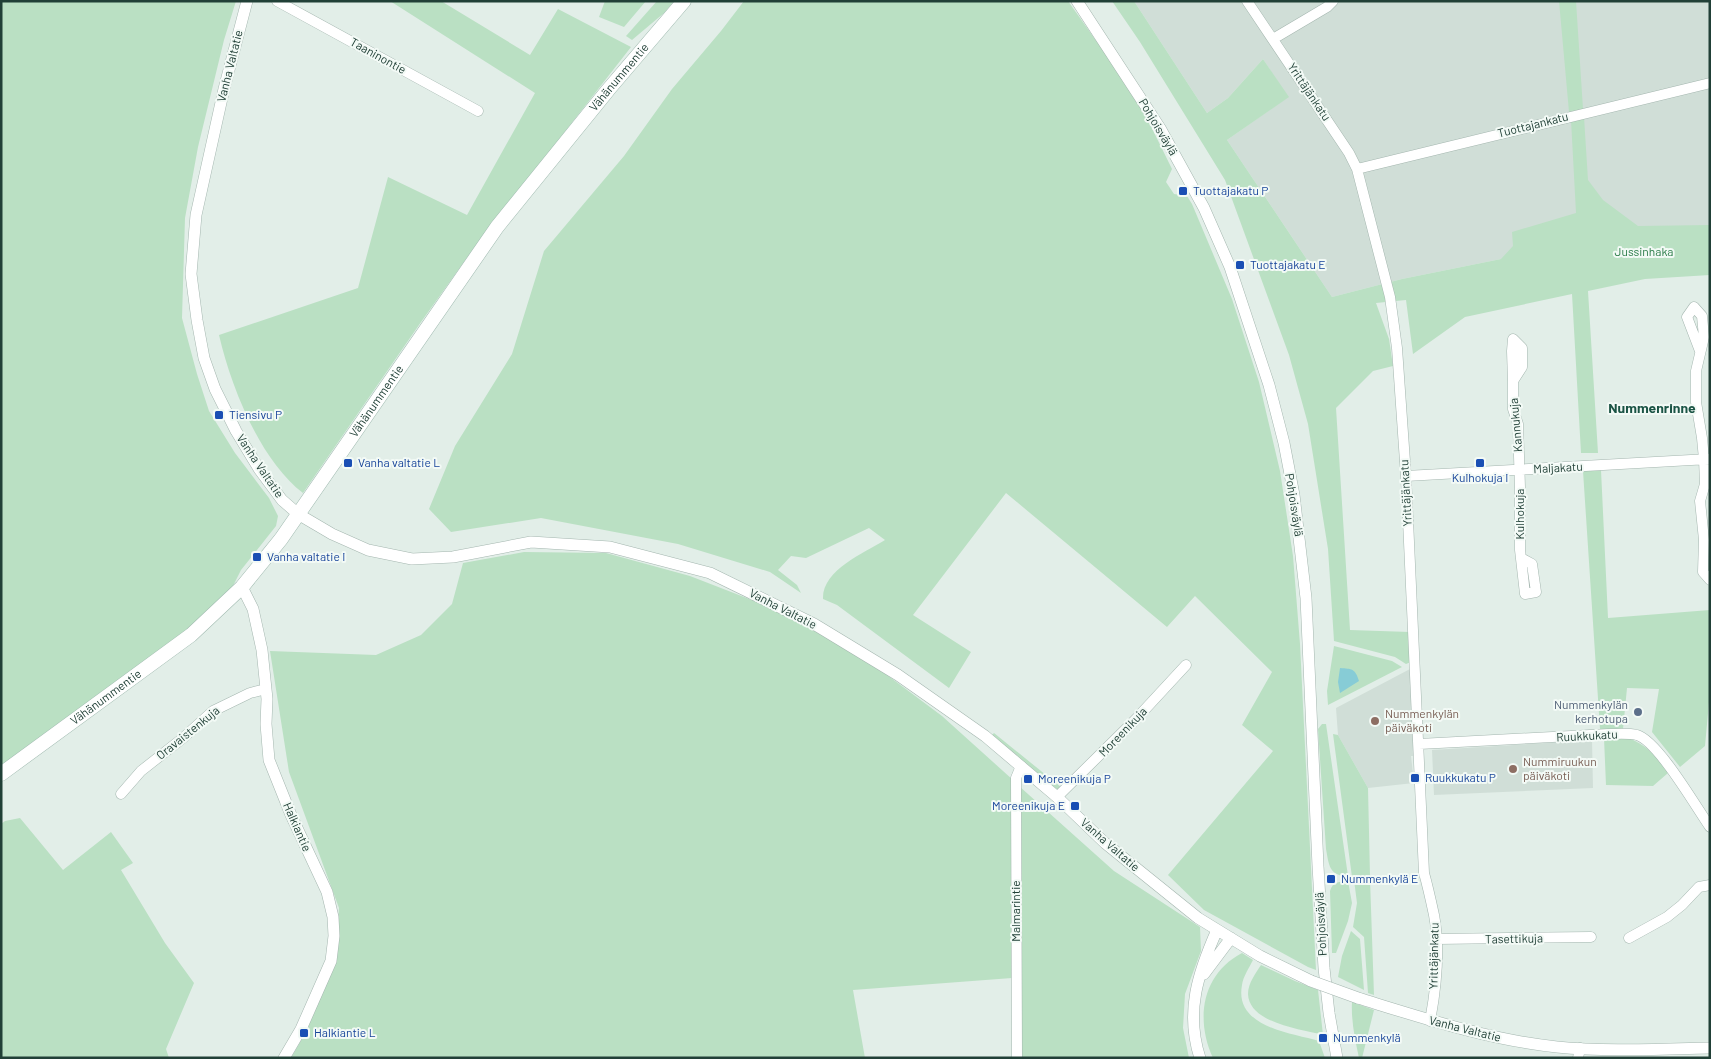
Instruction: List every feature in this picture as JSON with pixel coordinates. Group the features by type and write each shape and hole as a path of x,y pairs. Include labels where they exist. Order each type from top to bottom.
{"main road":[{"name":"Vähänummentie","path":"1,774 191,635 242,587 281,539 497,227 608,90 684,1"}],"street":[{"name":"Vanha Valtatie","path":"247,1 224,89 196,215 191,274 204,358 218,396 259,469 282,500 298,514 332,534 368,550 412,559 453,557 531,542 610,547 710,573 814,624 889,670 985,736 1057,797 1105,843 1175,900 1217,930 1260,956 1312,981 1430,1021 1515,1041 1579,1053 1635,1053 1710,1048"},
{"name":"Taaninontie","path":"277,1 478,111"},
{"name":"Pohjoisväylä","path":"1076,1 1160,128 1204,208 1230,267 1269,385 1284,443 1294,495 1306,598 1324,968 1328,1013 1338,1058"},
{"name":"Yrittäjänkatu","path":"1247,1 1358,169 1391,304 1397,348 1406,476 1424,873 1434,916 1437,939 1435,981 1430,1021"},
{"path":"1273,39 1327,7 1333,1"},
{"name":"Tuottajankatu","path":"1358,169 1710,83"},
{"path":"1700,351 1696,371 1696,402 1707,459 1705,484 1700,501 1707,544 1703,572 1710,580"},
{"name":"Kannukuja","path":"1513,381 1514,409 1518,424 1520,470"},
{"name":"Maljakatu","path":"1406,476 1707,459"},
{"name":"Kulhokuja","path":"1520,470 1519,521 1521,558"},
{"name":"Halkiantie","path":"242,587 253,609 262,650 267,699 266,724 269,760 291,815 327,892 333,917 334,936 331,961 301,1028 284,1058"},
{"name":"Moreenikuja","path":"1057,797 1186,665"},
{"name":"Oravaistenkuja","path":"121,794 141,771 183,738 213,711 227,703 238,700 250,692 266,689"},
{"name":"Ruukkukatu","path":"1419,744 1609,734 1637,735 1649,741 1710,827"},
{"name":"Malmarintie","path":"1017,1058 1016,778 1021,766"},
{"path":"1629,938 1667,917 1682,905 1699,887 1710,885"},
{"path":"1200,1058 1195,1042 1193,1009 1196,991 1210,945 1217,930"},
{"name":"Tasettikuja","path":"1437,939 1592,937"},
{"path":"1196,991 1207,969 1230,938"}],"shaded area":[{"path":"1134,1 1710,1 1710,231 1501,259 1402,279 1332,297 1227,140 1288,97 1263,59 1228,98 1207,113"},
{"name":"Nummenkylän päiväkoti","path":"1410,669 1414,756 1411,756 1414,783 1368,788 1338,735 1336,708"},
{"name":"Nummiruukun päiväkoti","path":"1592,740 1593,788 1434,795 1432,750"}],"green space":[{"path":"1,1 236,1 224,40 198,147 185,218 182,318 209,411 235,453 269,498 278,516 276,526 241,570 233,586 186,633 1,767"},
{"path":"390,1 441,1 530,55 558,9 631,47 471,252 303,493 273,462 249,421 231,377 219,335 358,288 388,177 467,215 535,93"},
{"path":"605,1 646,1 624,27 599,17"},
{"path":"657,1 674,1 664,13 632,40 626,36"},
{"path":"744,1 1068,1 1138,100 1172,169 1166,182 1174,194 1187,196 1192,204 1232,299 1259,382 1280,471 1293,556 1300,644 1316,970 1204,910 1168,875 1273,751 1242,725 1272,672 1195,596 1167,627 1006,493 913,615 971,652 949,688 837,605 823,599 829,579 837,571 885,540 869,528 806,558 791,556 778,570 797,585 801,593 770,572 678,544 541,518 451,532 429,509 455,446 512,354 544,251 624,156 672,89"},
{"name":"Jussinhaka","path":"1112,1 1134,1 1207,113 1228,98 1263,59 1289,97 1227,140 1332,297 1402,279 1501,259 1513,246 1512,232 1576,213 1571,120 1584,117 1588,180 1603,200 1638,226 1710,225 1710,275 1645,279 1588,291 1598,453 1581,453 1572,294 1465,317 1413,354 1406,300 1376,303 1389,339 1393,366 1373,371 1336,408 1350,630 1410,632 1411,662 1406,664 1395,657 1334,641 1328,549 1308,424 1289,355 1225,180 1140,42"},
{"path":"1559,1 1576,1 1583,109 1569,112"},
{"path":"1601,470 1608,618 1710,610 1710,691 1705,746 1680,767 1652,732 1659,689 1627,688 1623,729 1600,729 1583,471"},
{"path":"524,552 606,553 690,576 785,613 879,669 942,716 1013,780 1012,978 853,990 865,1058 291,1058 307,1030 335,961 339,908 289,772 270,651 376,655 421,635 452,604 463,563"},
{"path":"1334,646 1392,661 1402,667 1328,705 1327,691"},
{"path":"1322,724 1326,724 1348,876 1333,872 1329,865 1326,849 1318,729"},
{"path":"994,733 1062,788 1059,790 1055,788 992,735"},
{"path":"1333,734 1338,735 1368,788 1370,876 1352,877"},
{"path":"1622,736 1643,745 1668,773 1653,786 1606,785 1604,738"},
{"path":"1019,786 1114,871 1200,927 1201,951 1185,994 1183,1028 1189,1058 1019,1058"},
{"path":"20,818 63,870 111,832 133,863 121,870 165,943 194,983 166,1049 169,1058 1,1058 1,824 5,821"},
{"path":"1370,879 1374,995 1368,993 1364,937 1353,927 1357,903 1354,880"},
{"path":"1348,881 1352,903 1348,921 1336,953 1332,953 1330,891 1335,884"},
{"path":"1351,931 1360,939 1364,990 1338,977 1342,956"},
{"path":"1242,953 1253,960 1242,985 1242,999 1247,1010 1255,1019 1267,1026 1319,1041 1325,1058 1213,1058 1204,1028 1206,999 1210,985 1218,973"},
{"path":"1261,965 1318,990 1323,1035 1277,1023 1257,1012 1251,1004 1248,990"},
{"path":"1352,1002 1374,1010 1362,1058 1359,1058 1355,1037"}],"water":[{"path":"1340,668 1352,670 1359,681 1340,693 1338,682"}],"place":[{"name":"Tuottajakatu P","path":"1183,191"},
{"name":"Tuottajakatu E","path":"1240,265"},
{"name":"Tiensivu P","path":"219,415"},
{"name":"Vanha valtatie L","path":"348,463"},
{"name":"Kulhokuja I","path":"1480,463"},
{"name":"Vanha valtatie I","path":"257,557"},
{"name":"Nummenkylän kerhotupa","path":"1638,712"},
{"name":"Nummenkylän päiväkoti","path":"1375,721"},
{"name":"Nummiruukun päiväkoti","path":"1513,769"},
{"name":"Ruukkukatu P","path":"1415,778"},
{"name":"Moreenikuja P","path":"1028,779"},
{"name":"Moreenikuja E","path":"1075,806"},
{"name":"Nummenkylä E","path":"1331,879"},
{"name":"Halkiantie L","path":"304,1033"},
{"name":"Nummenkylä","path":"1323,1038"}],"district":[{"name":"Nummenrinne","path":"1652,408"}]}
